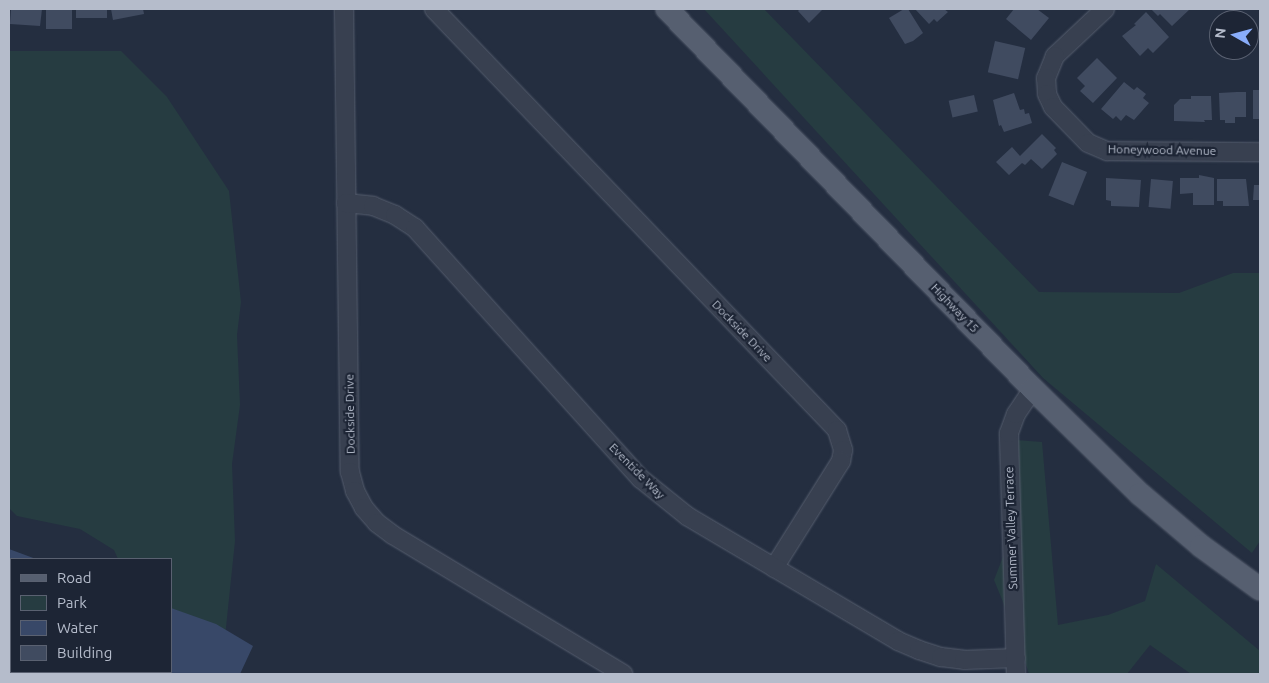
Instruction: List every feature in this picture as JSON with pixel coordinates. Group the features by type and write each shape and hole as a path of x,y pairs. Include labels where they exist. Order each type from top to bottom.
{"main road":[{"name":"Highway 15","path":"668,9 1033,389 1140,494 1201,546 1260,589"}],"street":[{"name":"Dockside Drive","path":"344,9 350,472 355,491 364,508 377,523 393,536 622,674"},
{"name":"Dockside Drive","path":"434,9 837,430 842,440 841,461 774,568"},
{"name":"Honeywood Avenue","path":"1105,9 1055,56 1046,78 1047,94 1053,107 1088,143 1107,151 1260,152"},
{"name":"Eventide Way","path":"346,203 373,206 395,215 415,228 641,479 687,516 898,641 941,657 1016,666"},
{"name":"Summer Valley Terrace","path":"1016,666 1009,433 1016,414 1033,389"}],"green space":[{"path":"704,9 764,9 1039,292 1179,293 1233,273 1260,273 1260,541 1252,553 1043,378"},
{"path":"9,51 121,51 167,97 229,191 241,302 237,335 240,405 232,464 235,541 225,637 172,616 172,558 118,558 114,550 80,529 17,516 9,508"},
{"path":"1015,440 1042,442 1058,625 1108,615 1145,601 1156,564 1260,651 1260,674 1191,674 1150,645 1127,674 1029,674 1018,639 994,580 1018,518"}],"water":[{"path":"9,549 33,558 10,558 10,673 172,673 172,608 216,624 253,646 240,674 9,674"}],"building":[{"path":"11,9 42,9 40,26 10,24"},
{"path":"46,9 72,9 72,29 46,29"},
{"path":"76,9 107,9 107,18 76,18"},
{"path":"111,9 143,9 144,14 113,20"},
{"path":"800,9 823,9 809,23 798,11"},
{"path":"904,9 908,9 923,33 913,41 905,44 889,18"},
{"path":"915,9 944,9 948,12 937,22 934,19 929,24"},
{"path":"1014,9 1037,9 1049,18 1031,40 1006,19"},
{"path":"1151,9 1190,9 1172,26 1160,14 1158,16"},
{"path":"1146,12 1169,37 1153,53 1148,48 1140,56 1122,36 1136,25 1134,24"},
{"path":"995,41 1025,48 1018,79 988,72"},
{"path":"1097,58 1117,78 1093,103 1080,91 1085,86 1077,78"},
{"path":"1124,82 1134,90 1137,87 1146,94 1143,98 1149,103 1134,120 1126,115 1121,121 1116,116 1113,119 1101,109"},
{"path":"1253,90 1260,90 1260,119 1253,119"},
{"path":"1246,92 1246,117 1235,117 1235,123 1225,123 1225,120 1220,120 1219,93"},
{"path":"1014,93 1020,110 1024,109 1025,114 1029,113 1032,123 1004,132 1001,125 999,126 993,100"},
{"path":"974,95 978,112 952,117 949,101"},
{"path":"1191,96 1211,96 1212,120 1204,120 1205,122 1174,121 1174,105 1180,99 1191,99"},
{"path":"1042,134 1056,148 1054,150 1057,154 1042,169 1031,159 1025,165 1022,163 1009,175 996,162 1012,147 1020,156"},
{"path":"1062,162 1087,172 1074,205 1049,195"},
{"path":"1199,175 1214,178 1214,205 1193,205 1193,193 1180,194 1180,178 1199,178"},
{"path":"1106,178 1141,180 1139,207 1111,206 1111,201 1106,200"},
{"path":"1151,179 1173,181 1170,209 1149,207"},
{"path":"1217,179 1246,179 1249,206 1223,206 1223,201 1217,201"},
{"path":"1254,185 1260,185 1260,200 1253,200"}]}
